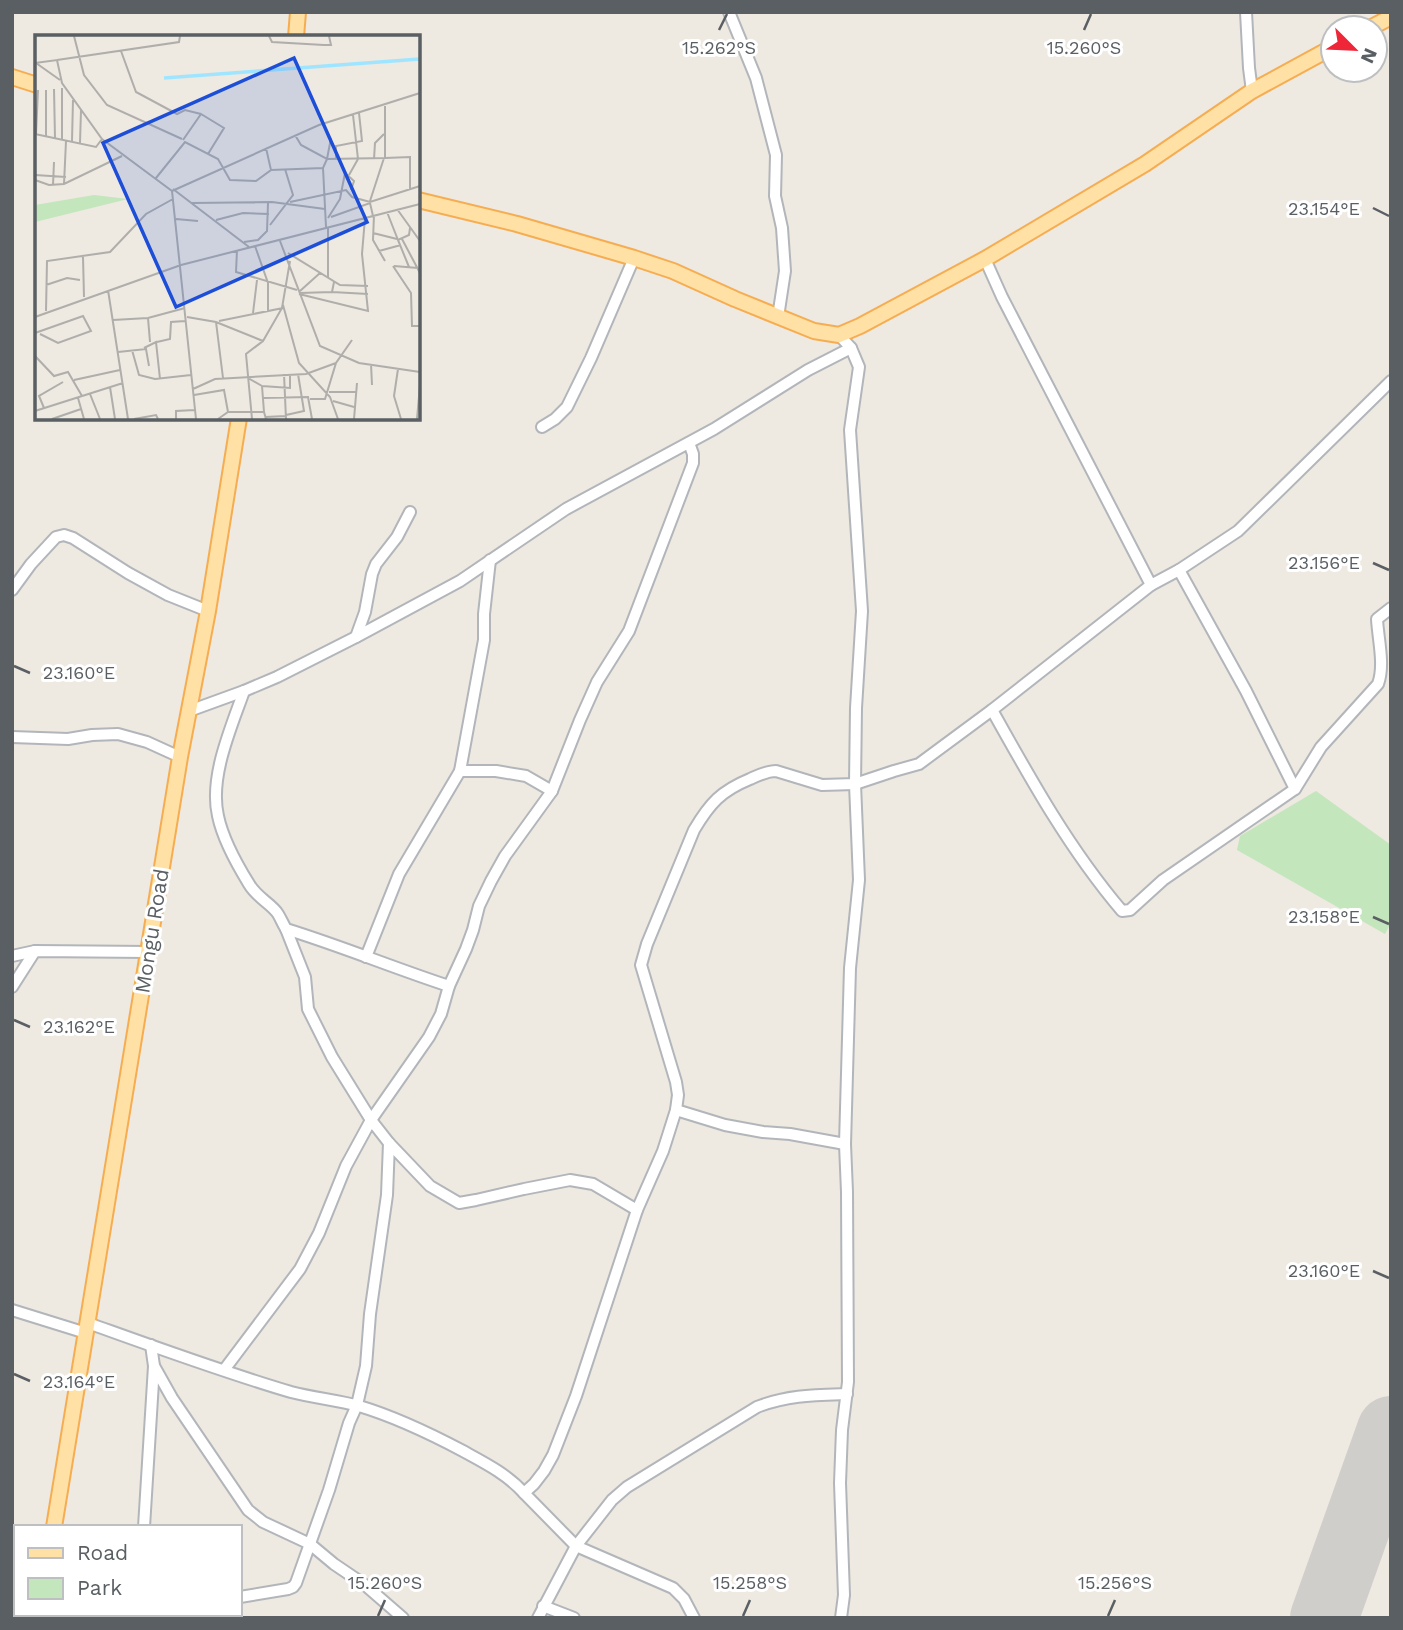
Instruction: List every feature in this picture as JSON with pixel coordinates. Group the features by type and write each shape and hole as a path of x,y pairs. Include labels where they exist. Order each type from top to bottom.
{"main road":[{"path":"296,35 298,12"},
{"path":"420,200 517,224 634,258 673,271 814,331 839,335 985,259 1145,164 1252,91 1319,55"},
{"path":"12,78 35,84"},
{"name":"Mongu Road","path":"54,1525 180,757 208,611 239,420"}],"street":[{"path":"729,12 756,78 776,155 775,196 782,228 785,271 778,317"},
{"path":"1246,12 1252,91"},
{"path":"542,427 555,419 566,407 591,358 634,258"},
{"path":"985,259 1151,586"},
{"path":"839,335 851,348 859,367 850,429 862,611 855,785 859,880 850,968 845,1144 848,1369 840,1483 845,1595 841,1618"},
{"path":"189,711 278,677 460,581 566,509 714,429 808,370 851,348"},
{"path":"524,1493 544,1471 553,1455 584,1373 637,1210 663,1151 676,1110 676,1082 641,965 694,830 704,814 718,797 732,786 769,771 822,785 855,785 919,764 1151,586 1238,531 1391,381"},
{"path":"224,1370 300,1269 319,1233 346,1166 371,1120 429,1037 441,1014 479,906 491,881 505,856 552,791 597,682 629,631 693,463 689,443"},
{"path":"356,637 365,612 372,573 397,537 410,512"},
{"path":"12,590 56,537 64,535 168,595 208,611"},
{"path":"366,957 399,874 460,771 484,640 490,560"},
{"path":"1179,570 1246,691 1295,789"},
{"path":"992,710 1081,858 1122,911 1130,910 1163,880 1295,789 1321,747 1378,684 1381,664 1377,619 1391,608"},
{"path":"244,691 219,767 217,814 230,849 250,886 259,898 278,914 286,929 305,977 308,1009 332,1057 371,1120 430,1186 459,1203 570,1180 593,1184 637,1210"},
{"path":"12,737 68,739 118,734 147,742 180,757"},
{"path":"460,771 496,771 526,776 552,791"},
{"path":"286,929 449,986"},
{"path":"12,987 35,951"},
{"path":"12,957 35,951 148,952"},
{"path":"676,1110 725,1125 845,1144"},
{"path":"242,1597 293,1587 296,1583 357,1405 366,1366 370,1314 387,1195 389,1143"},
{"path":"12,1310 151,1345 292,1392 357,1405 402,1420 513,1480 576,1546 673,1588 684,1599 694,1618"},
{"path":"144,1525 154,1366 151,1345"},
{"path":"154,1366 172,1398 248,1510 263,1522 310,1544 365,1585 403,1618"},
{"path":"538,1618 576,1546 612,1500 626,1487 757,1407 777,1399 847,1394"},
{"path":"544,1606 574,1618"}],"green space":[{"path":"1316,791 1391,845 1391,923 1385,934 1237,850 1240,836"}],"runway":[{"path":"1324,1618 1391,1430"}]}
